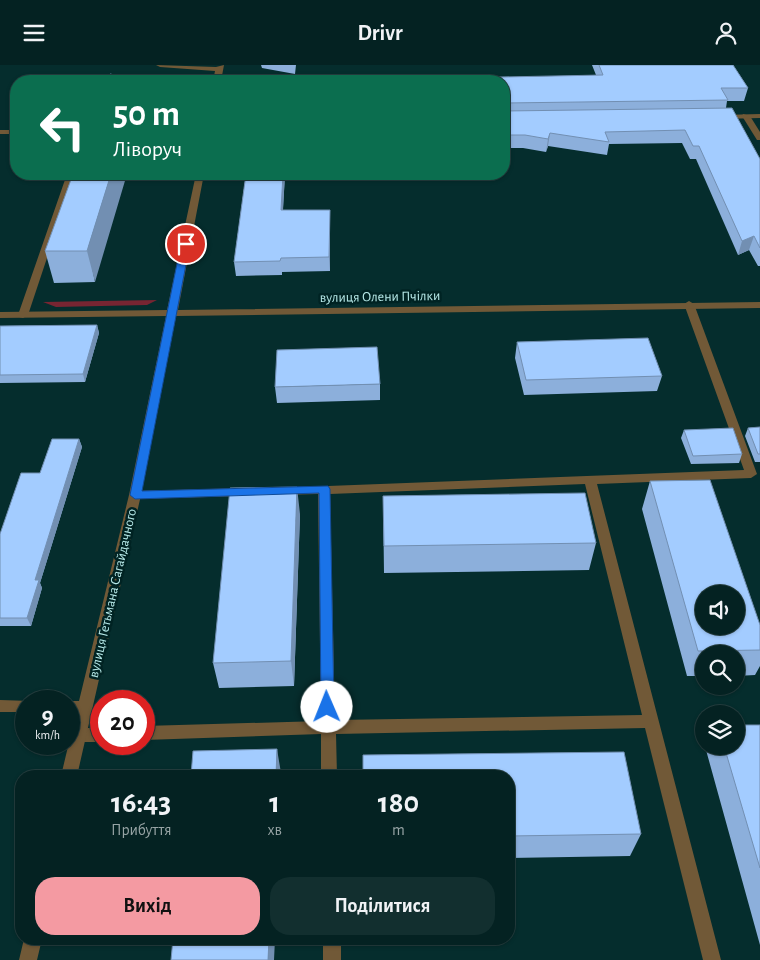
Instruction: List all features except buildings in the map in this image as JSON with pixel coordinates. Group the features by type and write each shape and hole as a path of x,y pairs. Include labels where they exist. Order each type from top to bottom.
{"street":[{"path":"160,65 220,67"},
{"path":"746,116 760,138"},
{"path":"708,117 760,116"},
{"path":"23,315 69,180"},
{"name":"вулиця Гетьмана Сагайдачного","path":"80,730 135,495 199,180"},
{"path":"135,495 751,474 689,305"},
{"name":"вулиця Олени Пчілки","path":"0,315 760,305"},
{"path":"590,480 712,960"},
{"path":"324,489 329,770"},
{"path":"0,706 15,706"},
{"path":"80,707 85,707"},
{"path":"155,733 328,727 651,721"},
{"name":"вулиця Гетьмана Сагайдачного","path":"70,770 74,755"},
{"path":"28,960 32,945"},
{"path":"332,945 332,960"}],"shaded area":[{"path":"157,300 147,305 56,307 43,302"}],"route":[{"path":"186,244 135,495 324,489 327,707"}]}
